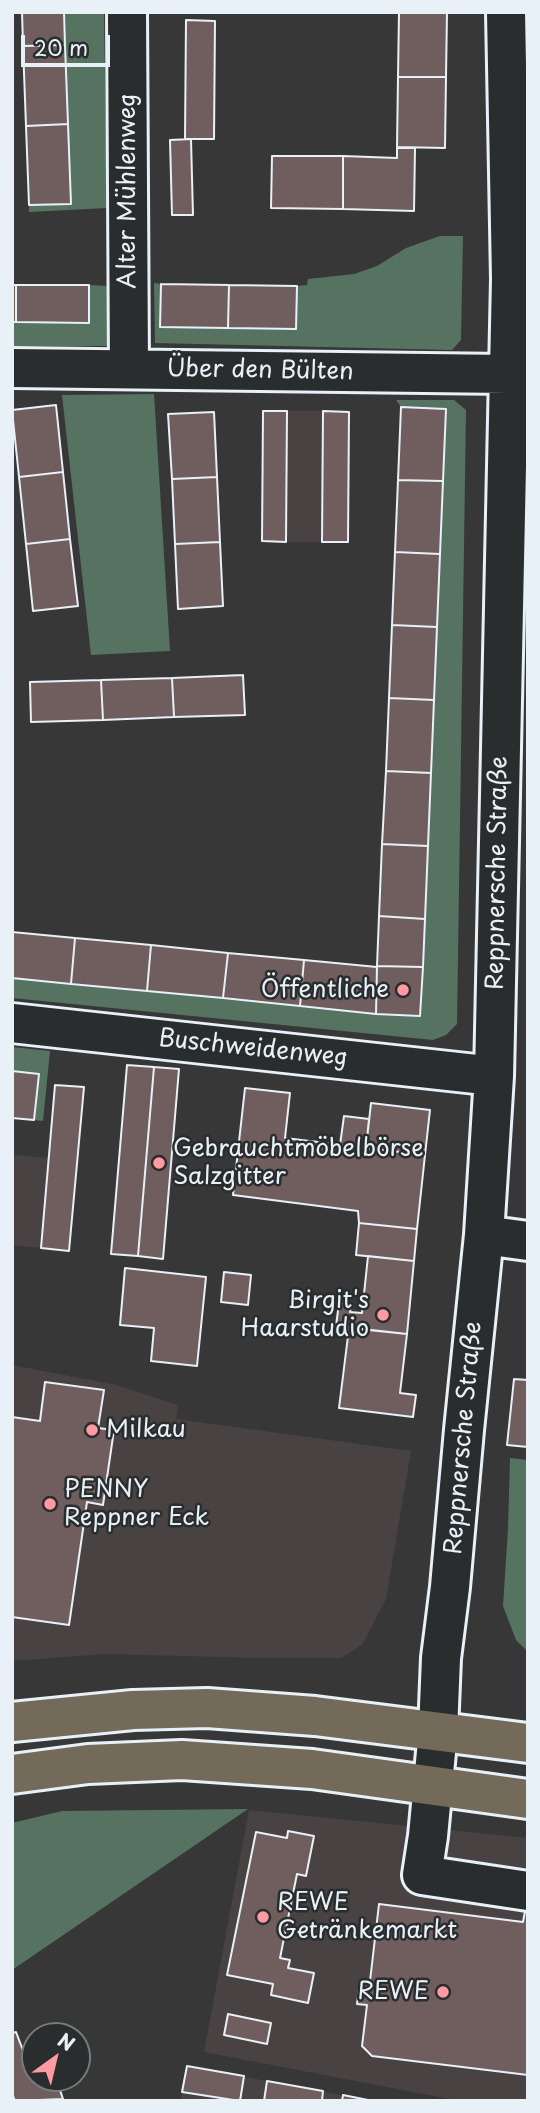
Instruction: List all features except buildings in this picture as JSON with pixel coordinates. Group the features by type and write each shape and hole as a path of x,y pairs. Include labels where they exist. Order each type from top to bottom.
{"main road":[{"path":"12,1722 133,1710 207,1708 314,1716 528,1743"},
{"path":"12,1774 88,1764 182,1760 312,1769 528,1799"}],"street":[{"name":"Alter Mühlenweg","path":"127,12 129,369"},
{"name":"Reppnersche Straße","path":"506,12 518,149 508,374 494,1076 484,1235 422,1875 528,1891"},
{"name":"Über den Bülten","path":"12,368 508,374"},
{"name":"Buschweidenweg","path":"12,1023 494,1076"},
{"path":"484,1235 528,1241"}],"shaded area":[{"path":"287,411 323,411 322,542 286,542"},
{"path":"14,1155 49,1158 41,1248 12,1245"},
{"path":"12,1365 116,1385 178,1405 176,1419 411,1451 386,1599 362,1645 341,1658 106,1654 12,1661"},
{"path":"249,1810 528,1838 528,2101 460,2101 204,2052"},
{"path":"187,2066 373,2101 180,2101"}],"green space":[{"path":"64,12 104,12 107,208 29,212 29,205 71,203"},
{"path":"440,236 463,236 461,340 452,350 155,343 154,283 161,284 160,326 296,328 297,286 307,285 308,279 354,274 377,266 406,248"},
{"path":"89,285 108,286 108,346 12,346 12,322 89,323"},
{"path":"154,394 170,651 91,655 62,395"},
{"path":"396,400 454,400 466,410 457,1024 446,1035 433,1040 12,998 12,978 420,1015 446,409 401,407"},
{"path":"12,1047 50,1051 43,1121 34,1120 12,1071"},
{"path":"510,1458 528,1460 528,1652 516,1640 503,1606"},
{"path":"248,1809 12,1970 12,1823 62,1811"}],"place":[{"name":"Öffentliche","path":"403,990"},
{"name":"Gebrauchtmöbelbörse Salzgitter","path":"159,1163"},
{"name":"Birgit's Haarstudio","path":"383,1315"},
{"name":"Milkau","path":"92,1430"},
{"name":"PENNY Reppner Eck","path":"50,1504"},
{"name":"REWE Getränkemarkt","path":"263,1917"},
{"name":"REWE","path":"443,1992"}]}
